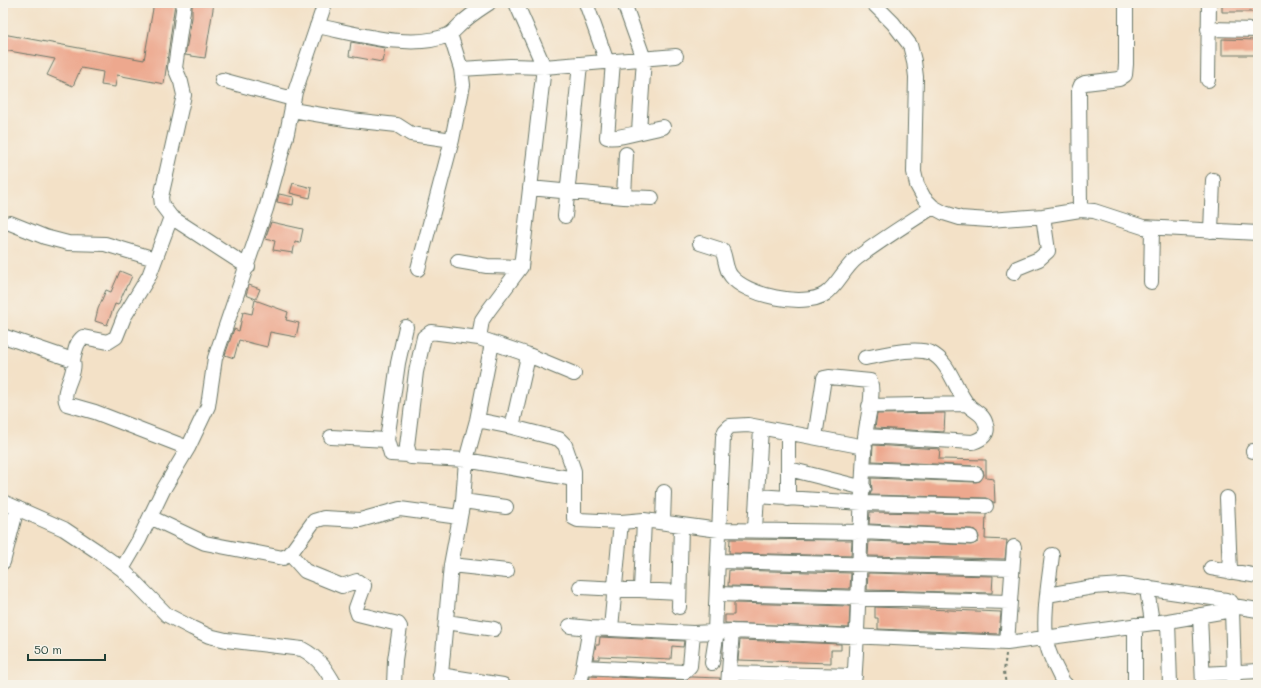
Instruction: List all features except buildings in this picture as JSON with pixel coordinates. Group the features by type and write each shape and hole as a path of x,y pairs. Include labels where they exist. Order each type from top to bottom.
{"street":[{"path":"184,3 175,68 181,82 184,95 161,197 162,205 171,217 248,267"},
{"path":"122,569 139,540 163,490 188,448 208,406 216,358 248,267 266,208 292,104 325,3"},
{"path":"317,26 394,40 417,41 437,39 450,34 462,22 489,3"},
{"path":"503,685 440,680 451,565 458,517 463,501 466,460 477,420 485,340 482,320 521,268 544,67 516,3"},
{"path":"586,3 610,62 607,137 614,139 639,131 662,127"},
{"path":"624,3 644,58 639,131"},
{"path":"873,3 893,23 910,45 913,55 916,77 914,172 917,185 924,198 933,207 944,213 960,218 988,220 1043,216 1080,210 1094,211 1127,222 1152,228 1258,234"},
{"path":"1080,210 1079,90 1085,83 1119,79 1125,74 1126,3"},
{"path":"1208,80 1209,3"},
{"path":"1208,29 1258,30"},
{"path":"418,269 452,140 463,85 461,69 450,34"},
{"path":"461,69 510,66 544,67 676,56"},
{"path":"566,216 567,192 580,64"},
{"path":"222,80 292,104 351,120 397,125 411,134 452,140"},
{"path":"624,197 626,154"},
{"path":"1211,231 1213,180"},
{"path":"530,188 624,197 652,198"},
{"path":"700,243 722,250 730,275 736,281 754,291 799,301 817,299 833,287 855,259 933,207"},
{"path":"1014,273 1017,268 1039,259 1048,251 1043,216"},
{"path":"171,217 149,276 124,317 116,337 108,342 84,337 80,339 73,360 74,370 64,395 67,404 95,412 188,448"},
{"path":"10,223 62,242 106,244 155,259"},
{"path":"1151,282 1152,228"},
{"path":"458,260 486,266 521,268"},
{"path":"406,327 398,363 387,440 391,454 409,455 411,457 466,460 574,479"},
{"path":"409,455 407,446 416,372 424,337 431,332 485,340 526,354 574,374"},
{"path":"3,336 73,360"},
{"path":"712,663 716,631 723,437 730,426 738,424 815,437 865,442 963,442 981,440 985,434 987,426 983,416 968,404 940,360 932,354 922,350 864,358"},
{"path":"512,427 527,361 526,354"},
{"path":"732,631 728,679 855,680 865,442 871,390 870,381 826,377 815,437"},
{"path":"869,406 968,404"},
{"path":"477,420 512,427 540,436 559,439 564,442 574,471 574,518 578,520 621,522 644,520 719,530 755,529 972,537"},
{"path":"755,529 761,428"},
{"path":"788,432 788,499"},
{"path":"331,437 387,440"},
{"path":"789,469 864,488"},
{"path":"864,469 976,474"},
{"path":"663,522 664,492"},
{"path":"757,496 862,503 986,506"},
{"path":"1228,498 1230,572"},
{"path":"463,501 506,507"},
{"path":"3,502 64,529 122,569 167,615 209,636 226,640 302,650 312,654 321,661 335,685"},
{"path":"3,562 17,508"},
{"path":"150,517 205,543 274,558 283,558 290,554 314,521 324,518 360,520 400,509 458,517"},
{"path":"641,589 644,520"},
{"path":"611,628 621,522"},
{"path":"679,607 682,525"},
{"path":"1007,643 1014,547"},
{"path":"290,554 298,565 305,571 342,586 357,581 362,583 364,586 363,591 356,608 358,614 398,624 400,627 395,660 394,685"},
{"path":"1052,555 1047,595 1047,638 1050,656 1066,685"},
{"path":"719,560 1012,568"},
{"path":"451,565 507,571"},
{"path":"1211,568 1258,576"},
{"path":"1047,595 1093,587 1123,585 1231,602 1233,608 1234,679"},
{"path":"580,587 679,592"},
{"path":"1149,588 1148,596 1152,622"},
{"path":"717,594 1009,602"},
{"path":"570,626 693,633 732,631 1007,643 1168,621 1233,608 1258,610"},
{"path":"1200,615 1203,679 1234,679 1258,671"},
{"path":"1168,621 1170,685"},
{"path":"446,622 494,629"},
{"path":"1135,625 1135,685"},
{"path":"580,685 590,628"},
{"path":"583,666 684,672 690,666 693,633"}],"path":[{"path":"1006,685 1004,672 1007,643"}]}
